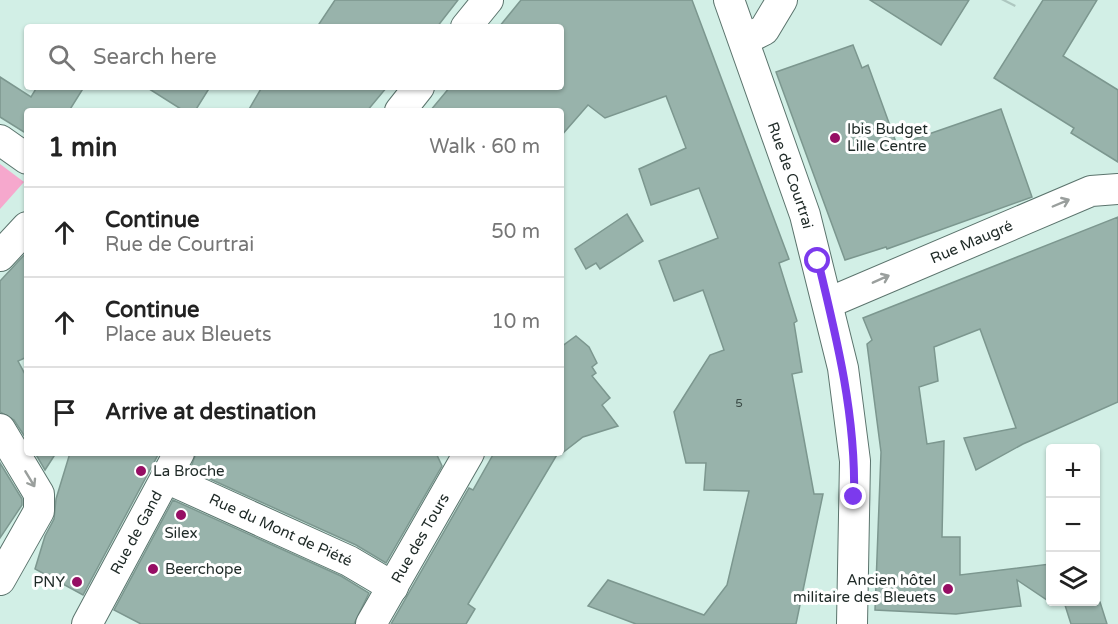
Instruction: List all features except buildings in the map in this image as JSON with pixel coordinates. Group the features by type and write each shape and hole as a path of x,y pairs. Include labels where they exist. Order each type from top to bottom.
{"street":[{"path":"468,24 488,0"},
{"name":"Rue de Courtrai","path":"729,0 805,215 828,303 843,368 855,461 854,497"},
{"path":"744,40 764,30 782,0"},
{"path":"402,108 416,90"},
{"path":"0,140 24,157"},
{"name":"Rue Maugré","path":"828,303 1091,191 1118,189"},
{"path":"0,256 24,230"},
{"path":"0,429 39,494 39,511 7,569"},
{"name":"Rue des Tours","path":"371,624 467,456"},
{"name":"Rue du Mont de Piété","path":"173,465 393,587"},
{"name":"Rue de Gand","path":"98,621 173,465"},
{"path":"832,624 854,497"},
{"path":"852,624 854,497"}],"shaded area":[{"path":"0,164 24,182 0,209"}],"place":[{"name":"Ibis Budget Lille Centre","path":"835,138"},
{"name":"La Broche","path":"141,471"},
{"name":"Silex","path":"181,515"},
{"name":"Beerchope","path":"153,569"},
{"name":"PNY","path":"77,582"},
{"name":"Ancien hôtel militaire des Bleuets","path":"948,589"}],"route":[{"path":"818,261 843,368 853,434 854,497"}]}
